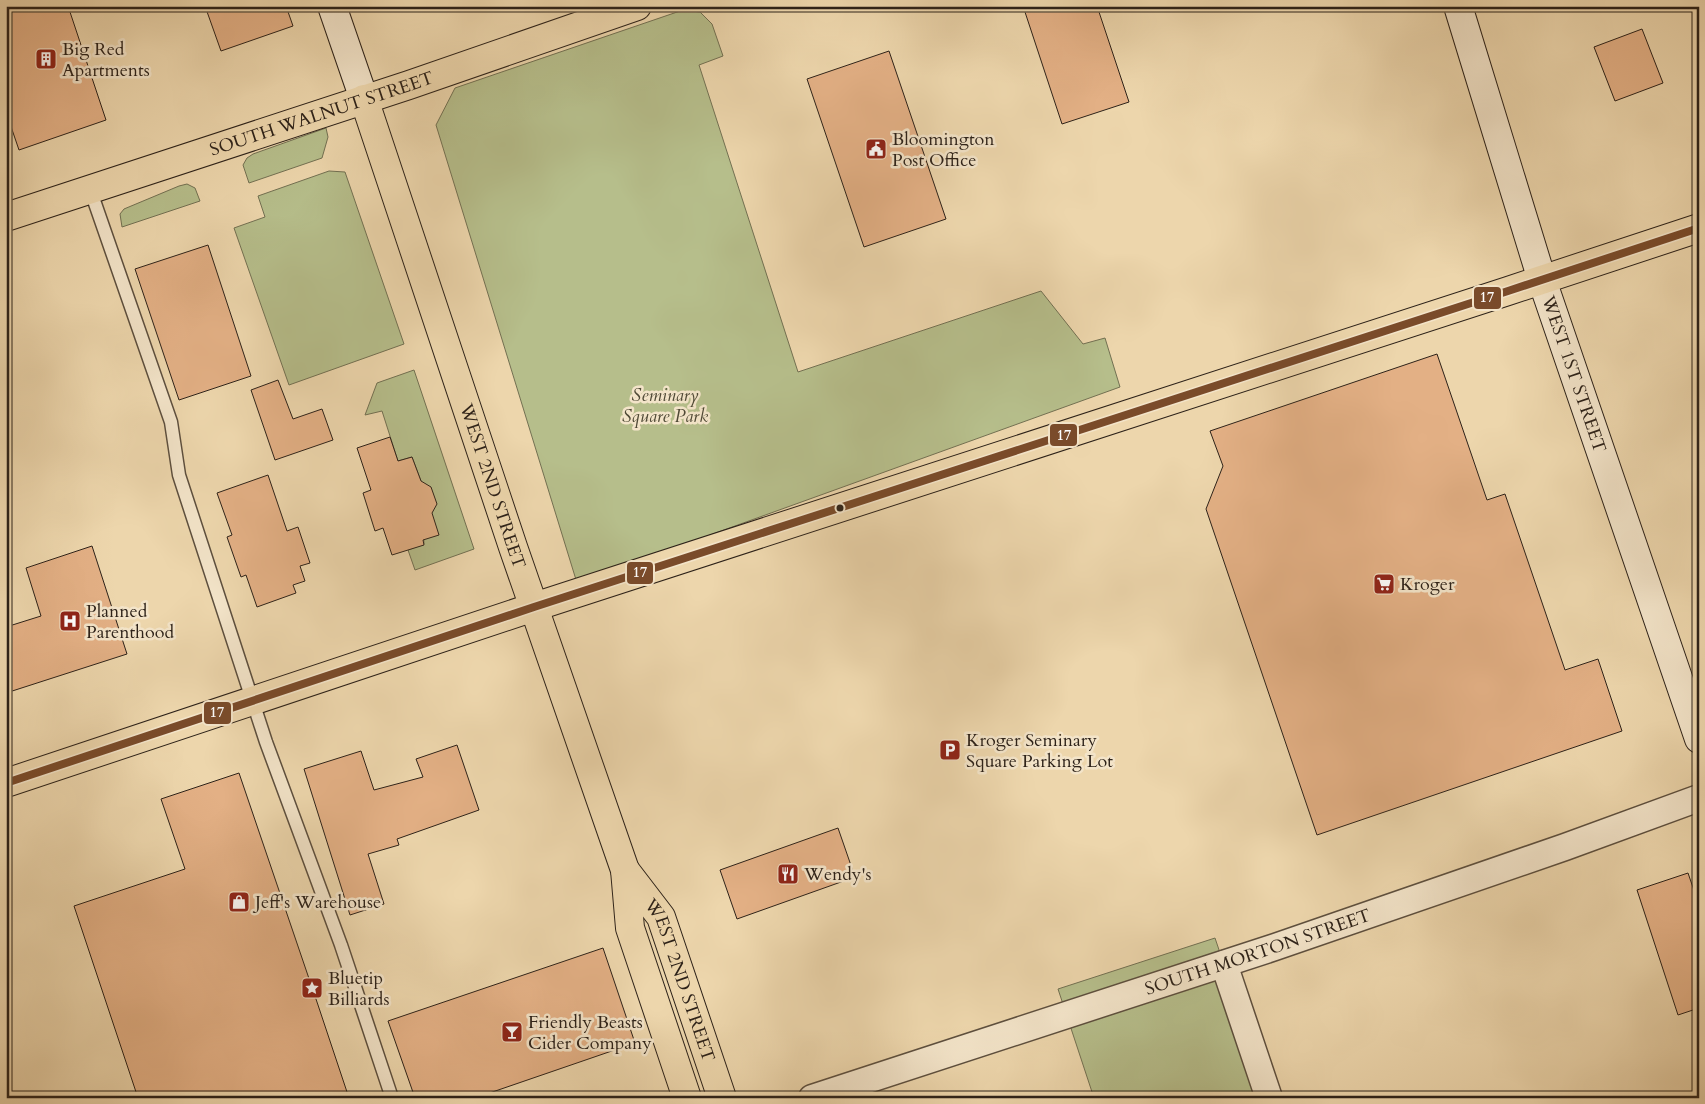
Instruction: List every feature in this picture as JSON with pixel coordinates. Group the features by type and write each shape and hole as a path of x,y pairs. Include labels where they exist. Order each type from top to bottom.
{"main road":[{"name":"SOUTH WALNUT STREET","path":"6,216 364,99 592,14 637,6"},
{"name":"WEST 2ND STREET","path":"364,99 534,607 625,870 630,928 688,1098"},
{"path":"6,783 534,607 1699,228"},
{"name":"WEST 2ND STREET","path":"625,870 660,917 722,1098"},
{"path":"670,1046 701,1036"}],"street":[{"path":"332,6 364,99"},
{"name":"WEST 1ST STREET","path":"1458,6 1542,280 1699,739"},
{"name":"SOUTH MORTON STREET","path":"812,1098 1224,964 1566,847 1699,798"},
{"path":"1224,964 1269,1098"}],"lane":[{"path":"90,189 171,422 179,474 252,701 340,945 392,1098"}],"green space":[{"name":"Seminary Square Park","path":"683,10 700,12 712,24 723,56 699,65 798,372 1041,291 1083,344 1105,338 1120,387 577,583 436,125 455,88"},
{"path":"326,128 328,137 322,158 249,183 243,165 247,158 253,154"},
{"path":"329,171 345,172 404,344 289,385 234,228 265,217 258,196"},
{"path":"187,184 195,188 200,201 122,227 120,214 124,209"},
{"path":"414,370 474,549 415,570 408,550 424,544 421,481 412,457 398,461 382,411 365,415 377,383"},
{"path":"1215,938 1269,1098 1094,1098 1058,989"}],"building":[{"name":"Big Red Apartments","path":"6,6 68,6 106,120 19,150 6,112"},
{"path":"205,6 286,6 293,26 221,51"},
{"path":"1023,6 1097,6 1129,102 1062,124"},
{"path":"1642,29 1663,83 1615,101 1594,47"},
{"name":"Bloomington Post Office","path":"889,51 946,219 864,247 807,79"},
{"path":"208,245 251,376 179,400 135,269"},
{"name":"Kroger","path":"1437,354 1487,500 1505,494 1565,670 1598,659 1622,731 1317,835 1206,509 1223,466 1210,431"},
{"path":"278,380 293,419 322,409 333,440 275,460 251,390"},
{"path":"390,437 398,461 412,457 421,481 431,487 437,504 432,513 439,535 423,540 424,545 392,555 383,528 375,531 363,493 371,490 357,448"},
{"path":"268,475 287,531 298,527 310,563 300,566 305,581 293,585 296,593 257,607 246,575 241,577 227,537 232,535 217,493"},
{"name":"Planned Parenthood","path":"92,546 127,654 6,693 6,627 41,616 26,568"},
{"path":"457,745 479,810 397,839 399,845 368,854 384,904 350,915 304,769 361,751 374,790 423,777 416,759"},
{"path":"239,773 349,1098 138,1098 74,906 185,869 161,799"},
{"name":"Wendy's","path":"838,828 855,877 737,919 720,870"},
{"path":"1688,873 1699,905 1699,1008 1678,1015 1637,890"},
{"name":"Friendly Beasts Cider Company","path":"603,948 635,1043 475,1098 415,1098 388,1021"}],"transit line":[{"name":"17","path":"6,783 534,607 1699,228"}],"place":[{"name":"Big Red Apartments","path":"46,59"},
{"name":"Bloomington Post Office","path":"876,149"},
{"name":"Kroger","path":"1384,584"},
{"name":"Planned Parenthood","path":"70,621"},
{"name":"Kroger Seminary Square Parking Lot","path":"950,750"},
{"name":"Wendy's","path":"788,874"},
{"name":"Jeff's Warehouse","path":"239,902"},
{"name":"Bluetip Billiards","path":"312,988"},
{"name":"Friendly Beasts Cider Company","path":"512,1032"}]}
